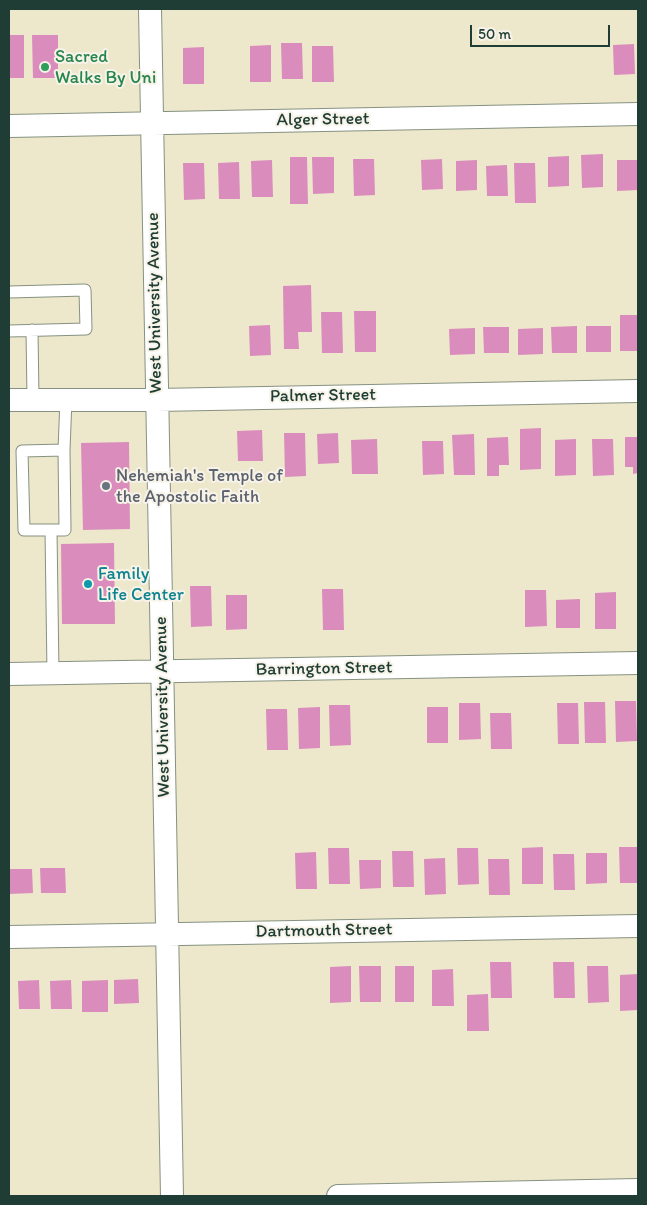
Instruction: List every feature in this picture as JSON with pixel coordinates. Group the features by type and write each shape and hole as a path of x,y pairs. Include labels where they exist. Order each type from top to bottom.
{"street":[{"name":"West University Avenue","path":"150,9 172,1196"},
{"name":"Alger Street","path":"9,126 638,114"},
{"name":"Palmer Street","path":"9,400 157,400 638,391"},
{"name":"Barrington Street","path":"9,674 638,663"},
{"name":"Dartmouth Street","path":"9,937 638,926"},
{"path":"338,1196 638,1190"}],"lane":[{"path":"9,292 85,290 86,329 9,331"},
{"path":"32,330 33,399"},
{"path":"64,450 22,452 24,530 65,530 64,450 66,399"},
{"path":"51,530 53,674"}],"building":[{"path":"9,35 24,35 24,78 9,78"},
{"path":"32,35 58,35 58,78 33,78"},
{"path":"281,43 302,43 303,79 282,79"},
{"path":"634,44 635,74 614,75 613,45"},
{"path":"271,45 271,82 250,82 250,46"},
{"path":"312,46 333,46 334,82 312,82"},
{"path":"204,47 204,84 183,84 183,48"},
{"path":"603,154 603,187 582,188 581,155"},
{"path":"569,156 569,186 548,187 548,157"},
{"path":"290,157 307,157 308,204 290,204"},
{"path":"312,157 334,157 334,193 313,194"},
{"path":"353,159 374,159 375,195 354,196"},
{"path":"442,159 443,189 422,190 421,160"},
{"path":"272,160 273,197 252,197 251,161"},
{"path":"477,160 477,190 456,191 456,161"},
{"path":"617,160 638,160 638,190 617,191"},
{"path":"239,162 240,199 219,199 218,163"},
{"path":"183,163 204,163 205,199 184,200"},
{"path":"514,163 535,163 536,203 515,203"},
{"path":"507,165 508,196 487,196 486,166"},
{"path":"311,285 312,332 298,332 299,349 284,349 283,286"},
{"path":"354,311 376,311 376,352 355,352"},
{"path":"321,312 342,312 343,353 322,353"},
{"path":"620,315 638,315 638,351 620,351"},
{"path":"270,325 271,355 250,356 249,326"},
{"path":"577,326 577,353 552,353 551,327"},
{"path":"586,326 611,326 611,352 586,352"},
{"path":"483,327 509,327 509,353 484,353"},
{"path":"475,328 475,354 450,355 449,329"},
{"path":"543,328 543,354 518,355 518,329"},
{"path":"541,428 541,469 520,470 520,429"},
{"path":"262,430 263,461 238,461 237,431"},
{"path":"284,433 305,433 306,476 285,477"},
{"path":"338,433 339,463 318,464 317,434"},
{"path":"474,434 475,475 454,475 452,435"},
{"path":"508,437 509,465 499,465 499,476 487,476 487,438"},
{"path":"625,437 638,437 638,473 633,474 633,467 625,467"},
{"path":"377,439 378,474 352,474 351,440"},
{"path":"576,439 576,475 555,476 555,440"},
{"path":"592,439 613,439 614,475 593,476"},
{"path":"422,441 443,441 444,474 423,475"},
{"name":"Nehemiah's Temple of the Apostolic Faith","path":"129,442 130,529 83,530 81,443"},
{"name":"Family Life Center","path":"114,543 115,624 62,624 61,544"},
{"path":"190,586 211,586 212,626 191,627"},
{"path":"322,589 343,589 344,630 323,630"},
{"path":"525,590 546,590 547,626 525,627"},
{"path":"616,592 616,629 595,629 595,593"},
{"path":"226,595 247,595 247,629 226,630"},
{"path":"580,599 580,628 556,628 556,600"},
{"path":"615,701 636,701 637,741 616,742"},
{"path":"584,702 605,702 606,743 585,743"},
{"path":"459,703 480,703 481,739 459,740"},
{"path":"557,703 578,703 579,744 558,744"},
{"path":"329,705 350,705 351,745 330,746"},
{"path":"320,707 320,748 299,749 298,708"},
{"path":"427,707 448,707 448,743 427,743"},
{"path":"266,709 287,709 288,750 267,750"},
{"path":"490,713 511,713 512,749 491,749"},
{"path":"543,847 543,884 522,884 522,848"},
{"path":"619,847 638,847 638,883 620,883"},
{"path":"328,848 349,848 350,884 329,884"},
{"path":"457,848 478,848 479,884 458,885"},
{"path":"392,851 413,851 414,887 393,887"},
{"path":"316,852 317,889 296,889 295,853"},
{"path":"586,853 607,853 607,883 586,884"},
{"path":"553,854 574,854 575,890 554,890"},
{"path":"445,858 446,894 425,895 424,859"},
{"path":"488,859 509,859 510,895 489,895"},
{"path":"359,860 381,860 381,888 360,889"},
{"path":"40,868 65,868 66,893 41,893"},
{"path":"9,869 32,869 33,893 9,894"},
{"path":"490,962 511,962 512,998 491,998"},
{"path":"553,962 574,962 575,998 554,998"},
{"path":"351,966 351,1002 330,1003 330,967"},
{"path":"359,966 381,966 381,1002 360,1002"},
{"path":"395,966 414,966 414,1002 395,1002"},
{"path":"587,966 608,966 609,1002 588,1003"},
{"path":"453,969 454,1006 432,1006 432,970"},
{"path":"638,974 638,1010 620,1011 620,975"},
{"path":"138,979 139,1003 114,1004 114,980"},
{"path":"39,980 40,1009 19,1009 18,981"},
{"path":"71,980 72,1009 51,1009 50,981"},
{"path":"108,980 108,1012 82,1012 82,981"},
{"path":"488,994 489,1031 467,1031 467,995"}],"place":[{"name":"Sacred Walks By Uni","path":"45,67"},
{"name":"Nehemiah's Temple of the Apostolic Faith","path":"106,486"},
{"name":"Family Life Center","path":"88,584"}]}
